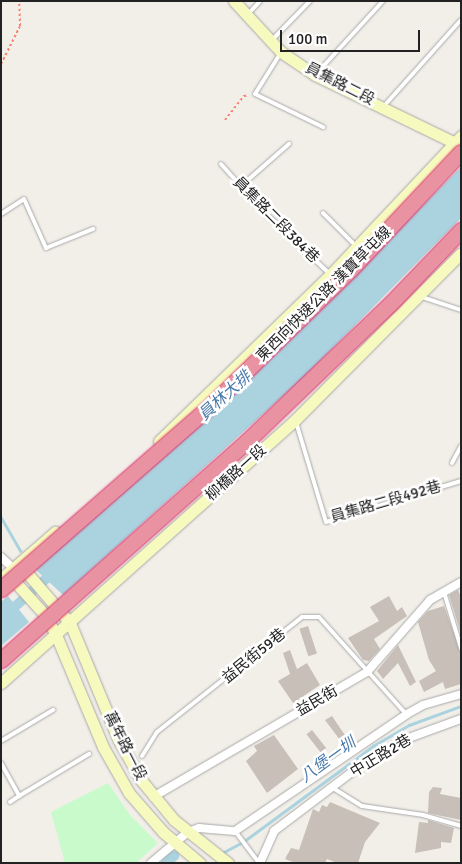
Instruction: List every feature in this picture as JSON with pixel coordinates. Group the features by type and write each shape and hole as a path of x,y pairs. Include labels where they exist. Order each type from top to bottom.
{"highway":[{"name":"東西向快速公路 漢寶草屯線","path":"1,589 211,405 350,270 459,144"},
{"path":"1,660 248,440 390,304 461,230"}],"main road":[{"name":"員集路二段","path":"234,1 281,52 315,74 459,144"},
{"path":"1,579 195,408 459,144"},
{"name":"柳橋路一段","path":"1,683 295,420 461,253"},
{"name":"萬年路一段","path":"13,568 28,574 57,605 70,623 118,739 153,796 192,836 228,863"},
{"name":"萬年路一段","path":"13,568 17,584 45,615 56,635 115,770 146,814 179,846 200,863"}],"street":[{"path":"1,557 13,568"},
{"name":"益民街","path":"153,796 367,672 430,600 461,582"},
{"path":"151,863 179,846 200,828 234,832 407,714 423,706 461,694"},
{"name":"中正路2巷","path":"260,863 274,831 356,769 406,739 461,719"}],"lane":[{"path":"248,15 260,1"},
{"path":"270,41 310,1"},
{"path":"315,74 383,1"},
{"path":"384,106 461,20"},
{"path":"281,52 255,94 323,127"},
{"path":"241,186 289,144"},
{"name":"員集路二段384巷","path":"221,164 331,274"},
{"path":"1,214 24,199 46,248 93,229"},
{"path":"323,213 358,247"},
{"path":"420,296 461,310"},
{"name":"員集路二段492巷","path":"295,420 326,522 461,481"},
{"path":"452,463 461,446"},
{"path":"444,592 461,648"},
{"name":"益民街59巷","path":"142,756 158,732 302,618 319,618 407,714"},
{"path":"1,741 53,710"},
{"path":"10,802 89,754"},
{"path":"1,763 19,796"},
{"path":"333,788 362,806 423,815 461,826"},
{"path":"234,832 260,863"}],"path":[{"path":"1,64 20,26 19,1"},
{"path":"226,120 244,96 255,94"}],"green space":[{"path":"108,783 130,815 158,843 136,863 65,863 51,812"}],"water":[{"path":"461,167 461,218 303,378 63,595 35,569 221,407"},
{"path":"8,596 29,622 1,646 1,602"}],"building":[{"path":"458,590 461,597 461,634 449,595"},
{"path":"389,596 397,611 402,607 407,616 374,639 380,649 369,661 363,660 348,638 379,621 370,607"},
{"path":"444,606 461,652 461,684 445,689 443,682 424,692 419,681 436,671 429,660 418,622 428,611"},
{"path":"308,626 317,654 308,656 299,629"},
{"path":"398,645 416,682 410,686 398,663 383,679 377,671"},
{"path":"290,650 297,669 307,663 320,685 293,703 278,681 290,674 283,653"},
{"path":"332,716 351,744 346,748 325,720"},
{"path":"312,730 326,748 321,752 306,734"},
{"path":"274,735 298,769 267,793 246,761 257,751 254,746"},
{"path":"433,787 442,788 440,794 461,798 461,820 428,813 429,792"},
{"path":"330,802 380,823 365,842 358,863 337,863 327,859 325,863 295,863 285,859 291,848 299,850 313,809 319,812 322,805 327,807"},
{"path":"428,820 454,828 451,843 441,842 441,848 415,853 419,822 428,823"}],"waterway":[{"path":"1,517 21,551"},
{"name":"員林大排","path":"1,619 56,570"},
{"name":"八堡一圳","path":"222,853 243,842 373,746 409,725 461,706"},
{"name":"八堡一圳","path":"166,863 174,856"}]}
